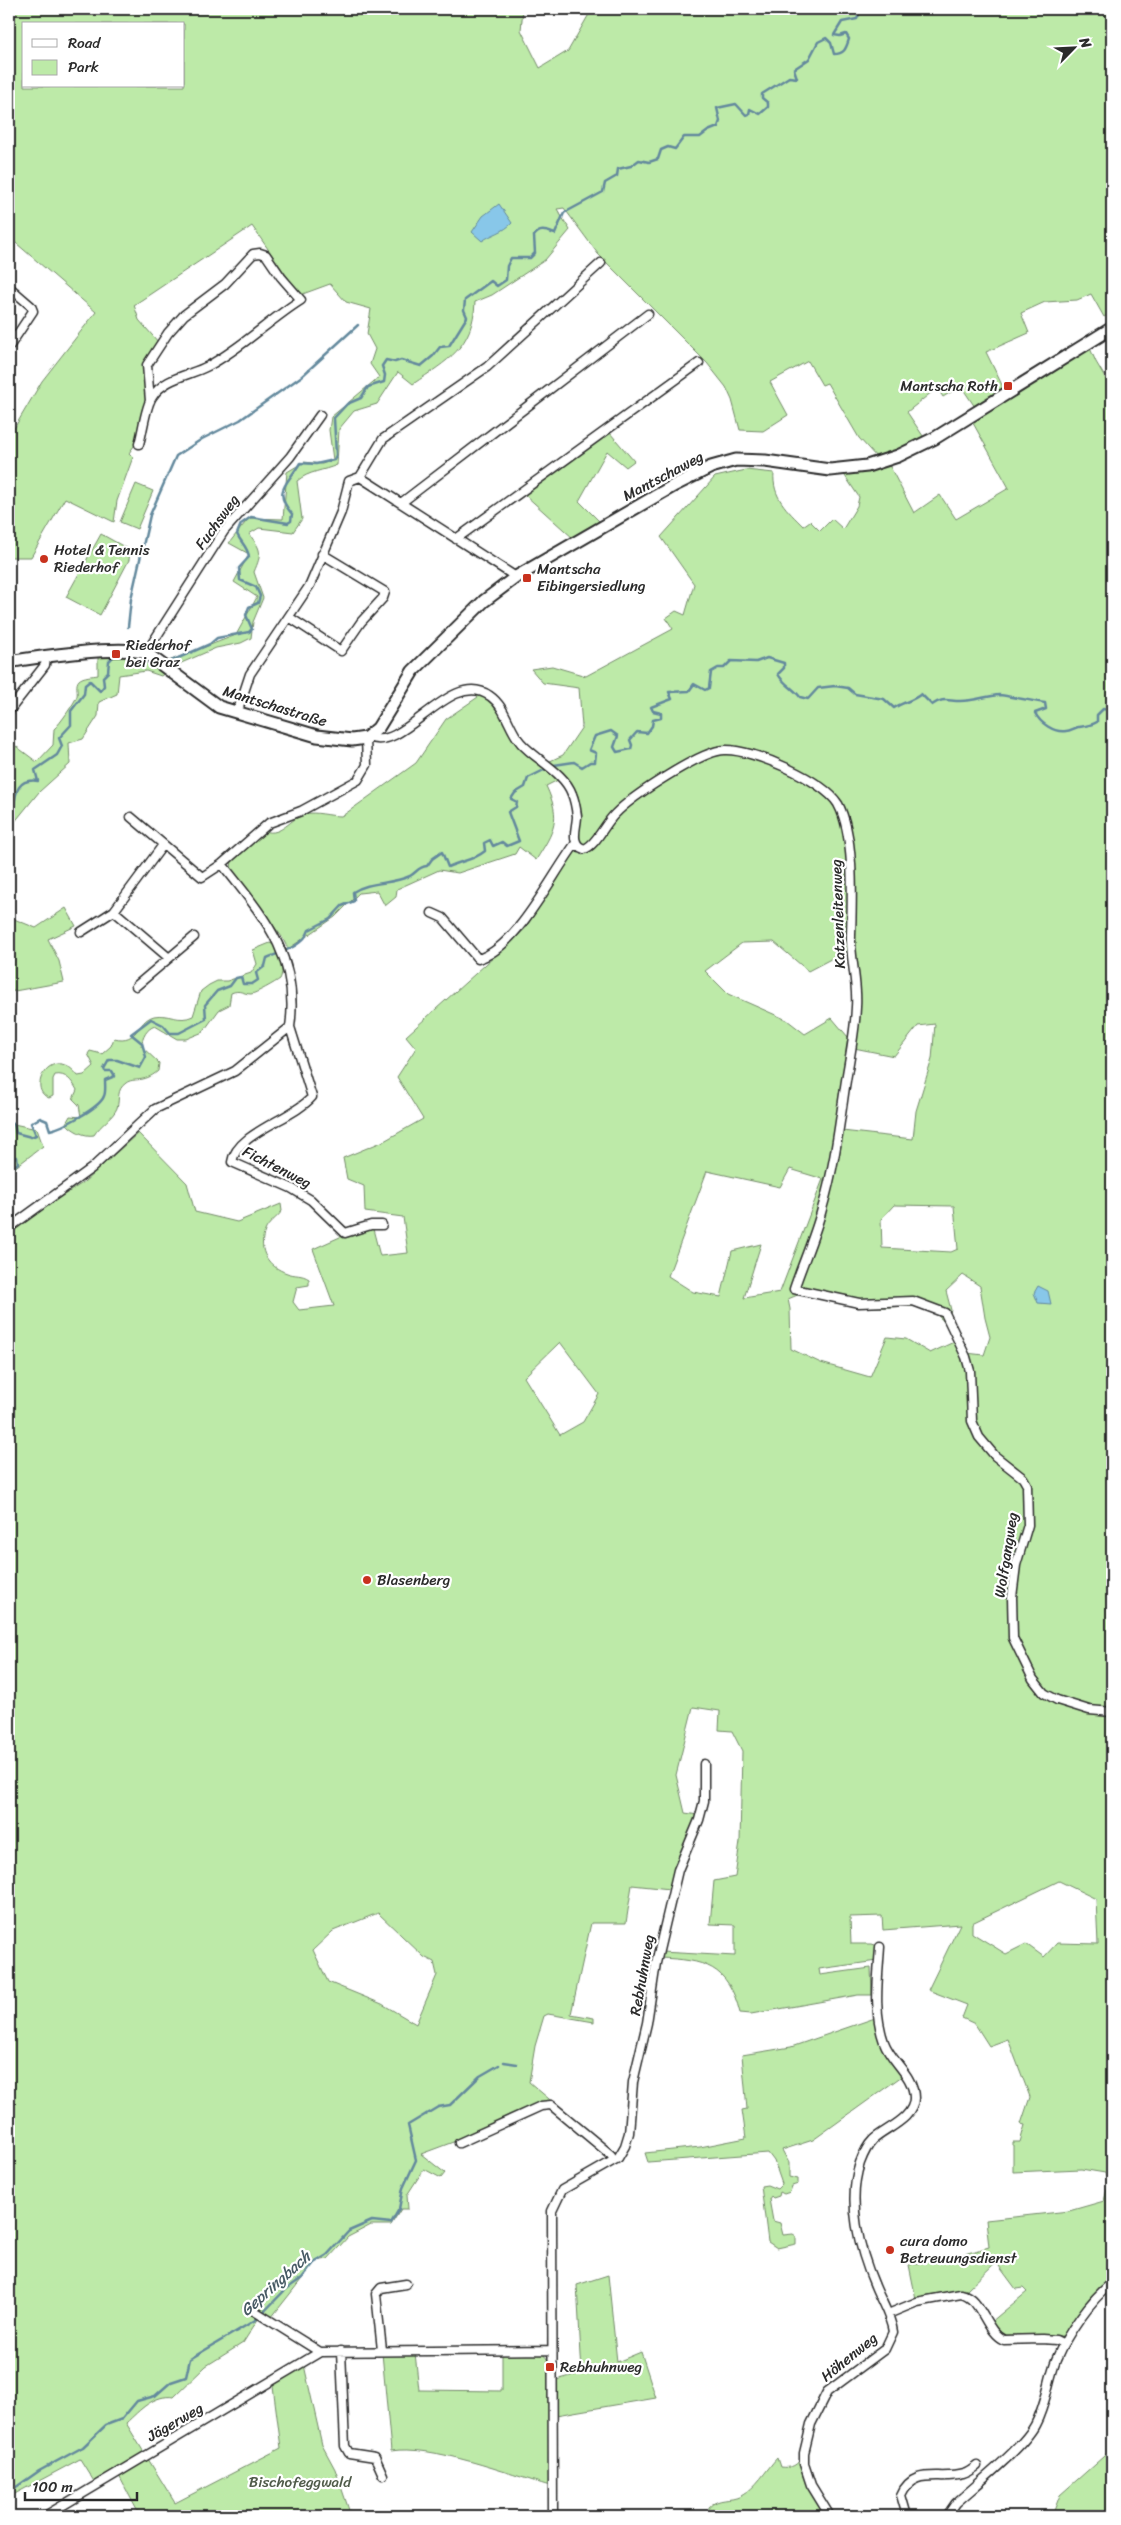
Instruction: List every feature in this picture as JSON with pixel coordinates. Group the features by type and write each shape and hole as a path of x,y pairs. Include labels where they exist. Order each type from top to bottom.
{"street":[{"path":"139,444 150,402 147,365 173,327 184,315 225,284 253,254 260,253 266,255 281,277 301,300 226,355 206,367 164,385 150,402"},
{"path":"237,713 250,674 310,585 341,512 349,481 360,477 383,439 487,367 601,263"},
{"path":"9,287 31,306 33,311 9,347"},
{"path":"401,503 648,314"},
{"name":"Mantschaweg","path":"368,737 378,728 405,680 484,601 516,577 675,485 723,462 751,460 830,470 867,466 898,456 935,438 1112,328"},
{"path":"456,539 699,364"},
{"name":"Fuchsweg","path":"146,653 224,531 290,457 320,415"},
{"path":"360,477 516,577"},
{"path":"289,617 341,651 361,622 383,598 385,592 322,554"},
{"name":"Mantschastraße","path":"9,662 129,650 146,653 207,700 237,713 317,736 352,740 368,737"},
{"path":"9,711 44,666 46,658"},
{"path":"131,818 200,877 222,864 269,823 301,811 358,780 367,765 368,737 380,740 387,739 443,702 462,693 478,691 494,700 518,740 566,784 573,796 577,815 576,843 508,941 488,956 478,959 443,918 432,913"},
{"name":"Katzenleitenweg","path":"576,843 582,849 588,848 613,815 630,802 698,758 720,750 739,752 800,774 822,788 838,805 846,831 852,879 851,951 856,1010 829,1184 814,1236 794,1289"},
{"path":"82,932 114,911 163,845"},
{"path":"9,1228 92,1168 155,1109 235,1071 290,1027 293,998 284,954 268,924 222,864"},
{"path":"114,911 169,958"},
{"path":"136,986 194,937"},
{"name":"Fichtenweg","path":"290,1027 312,1098 296,1111 242,1144 234,1154 232,1162 291,1188 311,1200 345,1233 371,1225 382,1225"},
{"name":"Wolfgangweg","path":"794,1289 859,1303 913,1301 944,1313 966,1357 970,1379 972,1421 980,1437 995,1456 1024,1478 1027,1485 1028,1525 1016,1565 1012,1597 1013,1638 1033,1679 1044,1693 1057,1700 1089,1710 1112,1712"},
{"name":"Rebhuhnweg","path":"553,2516 552,2350 554,2204 566,2186 614,2160 623,2153 629,2133 633,2082 647,2023 656,1963 678,1870 699,1820 704,1801 704,1764"},
{"name":"Höhenweg","path":"830,2516 807,2475 804,2453 816,2411 834,2384 878,2355 890,2341 893,2332 888,2314 866,2262 855,2204 855,2181 868,2147 908,2113 914,2101 911,2084 888,2051 880,2030 876,1996 880,1947"},
{"path":"459,2143 541,2106 551,2105 611,2155 614,2160"},
{"path":"947,2516 956,2503 1031,2432 1043,2407 1056,2361 1064,2344 1091,2304 1112,2283"},
{"path":"382,2350 376,2294 382,2288 406,2284"},
{"path":"888,2314 917,2302 960,2294 973,2301 997,2337 1004,2340 1056,2340 1064,2344"},
{"path":"252,2309 320,2352"},
{"path":"341,2350 347,2451 375,2458 384,2475"},
{"name":"Jägerweg","path":"45,2516 320,2352 341,2350 552,2350"},
{"path":"907,2516 901,2495 910,2481 917,2478 963,2474 977,2466"}],"green space":[{"path":"9,9 523,9 521,30 540,68 568,51 592,9 1112,9 1112,312 1104,317 1091,294 1077,300 1045,302 1021,313 1029,333 986,352 1004,389 975,407 961,386 943,397 937,388 907,412 925,439 877,458 859,438 827,383 822,385 808,361 770,382 788,415 763,431 740,430 732,400 726,387 707,363 598,254 564,208 557,209 570,230 545,260 492,295 475,302 469,331 464,342 456,351 437,368 413,384 398,372 377,404 354,411 339,429 337,465 311,473 297,481 302,519 293,532 259,528 249,534 259,552 254,572 263,598 253,622 251,638 241,643 216,648 172,667 166,662 236,635 257,597 234,582 249,554 229,543 249,518 283,519 287,472 304,462 322,464 333,460 329,430 331,417 379,377 370,364 375,349 367,334 371,309 346,302 330,284 300,295 252,226 134,305 139,320 159,343 145,369 146,397 139,439 129,453 133,457 117,501 114,522 65,498 31,557 9,557 9,437 42,381 96,312 9,237"},
{"name":"Bischofeggwald","path":"1089,346 1112,389 1112,2283 1068,2335 1061,2336 1003,2335 991,2322 1027,2292 1023,2288 1016,2289 996,2262 966,2291 953,2291 916,2299 909,2265 947,2257 948,2259 964,2257 964,2254 989,2247 986,2220 1069,2211 1104,2201 1109,2182 1105,2173 1081,2169 1013,2172 1013,2142 1020,2142 1025,2125 1021,2124 1030,2097 1008,2039 989,2046 975,2024 962,2018 967,2005 928,1990 960,1924 883,1930 882,1916 850,1917 851,1944 872,1944 878,1946 877,1961 819,1969 820,1975 871,1968 872,1995 858,1995 751,2014 740,2013 729,1984 712,1968 689,1961 659,1958 661,1952 735,1956 735,1925 710,1924 714,1881 735,1877 740,1842 742,1751 732,1731 719,1730 720,1711 693,1707 676,1775 685,1813 698,1815 670,1889 632,1885 626,1923 591,1923 571,2014 594,2018 594,2022 548,2014 544,2016 535,2046 529,2082 555,2104 421,2154 445,2173 441,2178 424,2169 407,2195 408,2209 401,2209 391,2225 371,2225 348,2237 328,2259 316,2261 271,2318 262,2313 243,2343 206,2366 174,2397 154,2400 126,2423 175,2503 281,2448 273,2386 304,2365 322,2445 335,2469 351,2516 140,2516 116,2470 95,2483 80,2459 9,2497 9,1235 18,1225 84,1182 138,1133 187,1183 195,1212 237,1222 281,1204 282,1211 266,1228 263,1238 264,1251 266,1257 275,1267 287,1273 304,1276 309,1279 309,1285 297,1287 293,1302 299,1310 334,1306 313,1249 340,1237 373,1229 380,1256 408,1253 403,1217 365,1212 364,1186 347,1179 343,1158 384,1141 423,1119 397,1077 416,1048 406,1036 525,929 574,851 583,855 612,824 590,844 584,845 580,842 578,797 569,780 548,762 563,755 582,727 579,688 543,683 531,669 552,666 586,676 673,629 666,618 676,611 685,615 694,584 661,537 715,477 746,470 774,473 775,489 786,509 803,526 810,521 820,531 832,519 843,529 857,506 859,497 843,473 888,463 914,513 940,495 956,519 1009,488 973,423 973,418","holes":["774,942 808,971 846,951 852,994 852,1015 848,1037 832,1018 805,1034 787,1020 728,994 705,971 742,943","935,1024 932,1059 916,1111 913,1139 842,1131 854,1048 894,1056 918,1026","790,1169 823,1179 780,1292 744,1298 761,1244 732,1251 721,1297 693,1292 668,1276 707,1171 780,1187","894,1205 954,1206 958,1249 951,1252 882,1248 881,1219","963,1275 980,1286 990,1337 984,1355 966,1353 949,1316 951,1310 946,1291","800,1294 864,1306 917,1307 927,1309 937,1315 956,1341 930,1353 906,1339 887,1337 870,1377 821,1363 791,1349 788,1299","560,1342 599,1394 583,1422 560,1435 524,1377","1059,1881 1096,1899 1098,1944 1057,1943 1044,1957 1026,1944 1006,1954 972,1933 972,1923","378,1913 424,1957 434,1962 437,1975 416,2024 382,2004 328,1982 313,1950 333,1931"]},
{"path":"606,433 610,433 634,461 626,467 607,451 579,501 601,523 574,539 524,494"},
{"path":"136,484 153,491 137,529 120,522"},
{"path":"101,534 130,550 129,560 100,615 66,597"},
{"path":"137,653 166,672 161,676 146,671 119,675 117,694 99,702 98,716 83,739 69,743 70,764 39,792 9,829 9,741 37,762 53,745 54,729 76,699 79,680 98,675 98,655"},
{"path":"475,694 484,696 493,702 534,759 560,779 546,786 554,808 554,825 536,860 519,847 515,854 458,873 439,870 397,889 396,897 385,906 377,891 359,893 335,917 288,949 282,937 231,869 232,860 265,831 271,832 281,829 299,816 313,813 341,816 345,814 416,763 446,719 478,697"},
{"path":"66,908 76,926 48,939 59,961 64,982 9,992 9,925 14,919 36,928"},
{"path":"270,943 277,949 281,959 282,970 280,979 266,988 251,994 237,991 231,993 229,1005 219,1010 203,1032 186,1039 177,1039 155,1026 149,1029 141,1046 159,1063 158,1071 148,1078 129,1081 121,1088 115,1112 94,1135 78,1132 66,1123 70,1116 81,1117 79,1105 73,1099 77,1090 68,1078 62,1075 55,1075 53,1079 53,1096 49,1098 42,1093 40,1086 41,1078 45,1071 52,1066 60,1064 69,1067 78,1076 84,1075 94,1066 88,1054 90,1051 102,1054 111,1046 114,1038 128,1038 148,1019 159,1015 183,1019 193,1016 201,991 217,981 227,981 251,973 257,964 253,950"},
{"path":"9,1123 37,1129 43,1146 13,1169 9,1191"},
{"path":"875,2018 884,2052 902,2076 813,2140 782,2150 789,2163 789,2177 798,2179 798,2184 792,2186 790,2192 784,2194 780,2192 779,2196 773,2198 771,2196 769,2199 773,2221 780,2223 783,2235 793,2234 796,2236 796,2244 777,2248 768,2242 761,2186 767,2185 777,2189 782,2184 774,2161 768,2153 648,2162 645,2153 700,2147 746,2138 742,2110 747,2109 742,2055 791,2047"},
{"path":"608,2275 617,2362 641,2352 656,2398 556,2415 556,2380 582,2373 577,2285"},
{"path":"382,2353 415,2353 419,2390 502,2391 502,2353 542,2353 549,2361 550,2486 448,2456 408,2450 391,2451"},
{"path":"1112,2449 1112,2516 1052,2516 1060,2495"},
{"path":"777,2458 780,2467 792,2466 800,2460 803,2476 826,2516 708,2516 709,2507 713,2504 737,2498 746,2493"}],"water":[{"path":"499,204 512,223 505,229 482,241 472,232 483,216"},
{"path":"1038,1286 1048,1291 1051,1304 1038,1303 1034,1293"}],"waterway":[{"path":"167,663 210,644 217,638 249,632 252,629 246,615 249,607 258,603 260,596 256,587 240,580 239,568 249,557 237,534 241,524 251,517 288,523 291,521 292,514 286,506 282,493 286,482 300,463 316,464 334,460 336,455 334,418 347,404 361,398 368,387 384,382 385,375 382,366 386,360 395,362 401,360 421,366 440,347 449,346 467,317 464,310 465,300 491,281 497,286 506,280 507,266 511,258 530,258 535,253 534,236 536,233 543,231 555,234 564,213 603,192 605,183 617,176 618,169 631,166 639,160 649,162 658,159 661,150 668,147 675,149 684,137 700,137 718,127 720,121 717,108 736,104 746,115 749,114 750,109 760,114 768,107 768,103 762,98 762,94 789,77 797,78 794,69 809,59 818,42 826,38 831,43 834,54 843,52 849,39 846,34 834,35 842,22 857,19 861,10 867,9 873,12 875,9"},
{"path":"128,627 131,599 150,515 176,456 202,439 240,420 302,376 358,325"},
{"path":"9,809 14,808 15,797 19,787 26,782 38,781 35,770 57,755 62,746 59,738 71,725 71,711 84,694 85,685 90,681 100,691 104,686 103,677 108,672 109,661 114,656 122,656"},
{"path":"130,656 144,659 153,668 158,667"},
{"path":"9,1123 14,1124 16,1133 31,1137 36,1135 31,1123 40,1118 47,1121 50,1130 71,1122 88,1112 104,1096 105,1080 115,1076 112,1071 105,1071 104,1069 109,1060 117,1060 140,1068 146,1057 142,1043 131,1034 151,1019 163,1025 170,1033 179,1033 206,1019 205,1005 217,991 230,986 236,978 241,977 243,984 252,984 258,980 256,973 265,966 267,958 297,944 306,936 309,930 330,919 342,906 354,901 353,892 366,886 395,881 410,876 427,866 432,859 442,852 448,867 481,854 485,851 484,843 490,840 493,846 502,842 507,846 519,841 508,812 516,807 517,802 511,799 515,793 525,787 528,778 554,765 574,762 582,767 590,762 595,762 596,753 589,750 595,736 611,731 618,736 614,747 617,752 631,749 630,740 637,732 647,733 652,726 653,720 661,718 661,713 653,711 651,707 672,699 669,692 689,691 694,684 705,690 709,688 711,672 718,668 724,668 731,661 756,662 767,658 784,663 784,668 778,674 780,678 800,697 808,699 818,688 835,686 848,688 855,694 884,699 894,708 921,694 932,705 943,700 965,701 1002,695 1045,703 1046,709 1035,713 1048,726 1061,731 1088,726 1097,722 1097,715 1103,709 1112,710"},
{"path":"9,1159 17,1157 18,1163 9,1170"},
{"name":"Gepringbach","path":"504,2062 517,2064"},
{"name":"Gepringbach","path":"9,2492 39,2471 83,2447 106,2425 122,2419 137,2401 155,2396 171,2382 186,2377 190,2359 257,2319 285,2290 302,2278 314,2263 327,2255 349,2231 372,2221 391,2223 399,2209 403,2188 416,2160 408,2125 438,2107 450,2105 480,2076 499,2065"}],"place":[{"name":"Mantscha Roth","path":"1008,386"},
{"name":"Hotel & Tennis Riederhof","path":"44,559"},
{"name":"Mantscha Eibingersiedlung","path":"527,578"},
{"name":"Riederhof bei Graz","path":"116,654"},
{"name":"Blasenberg","path":"367,1580"},
{"name":"cura domo Betreuungsdienst","path":"890,2250"},
{"name":"Rebhuhnweg","path":"550,2367"}]}
